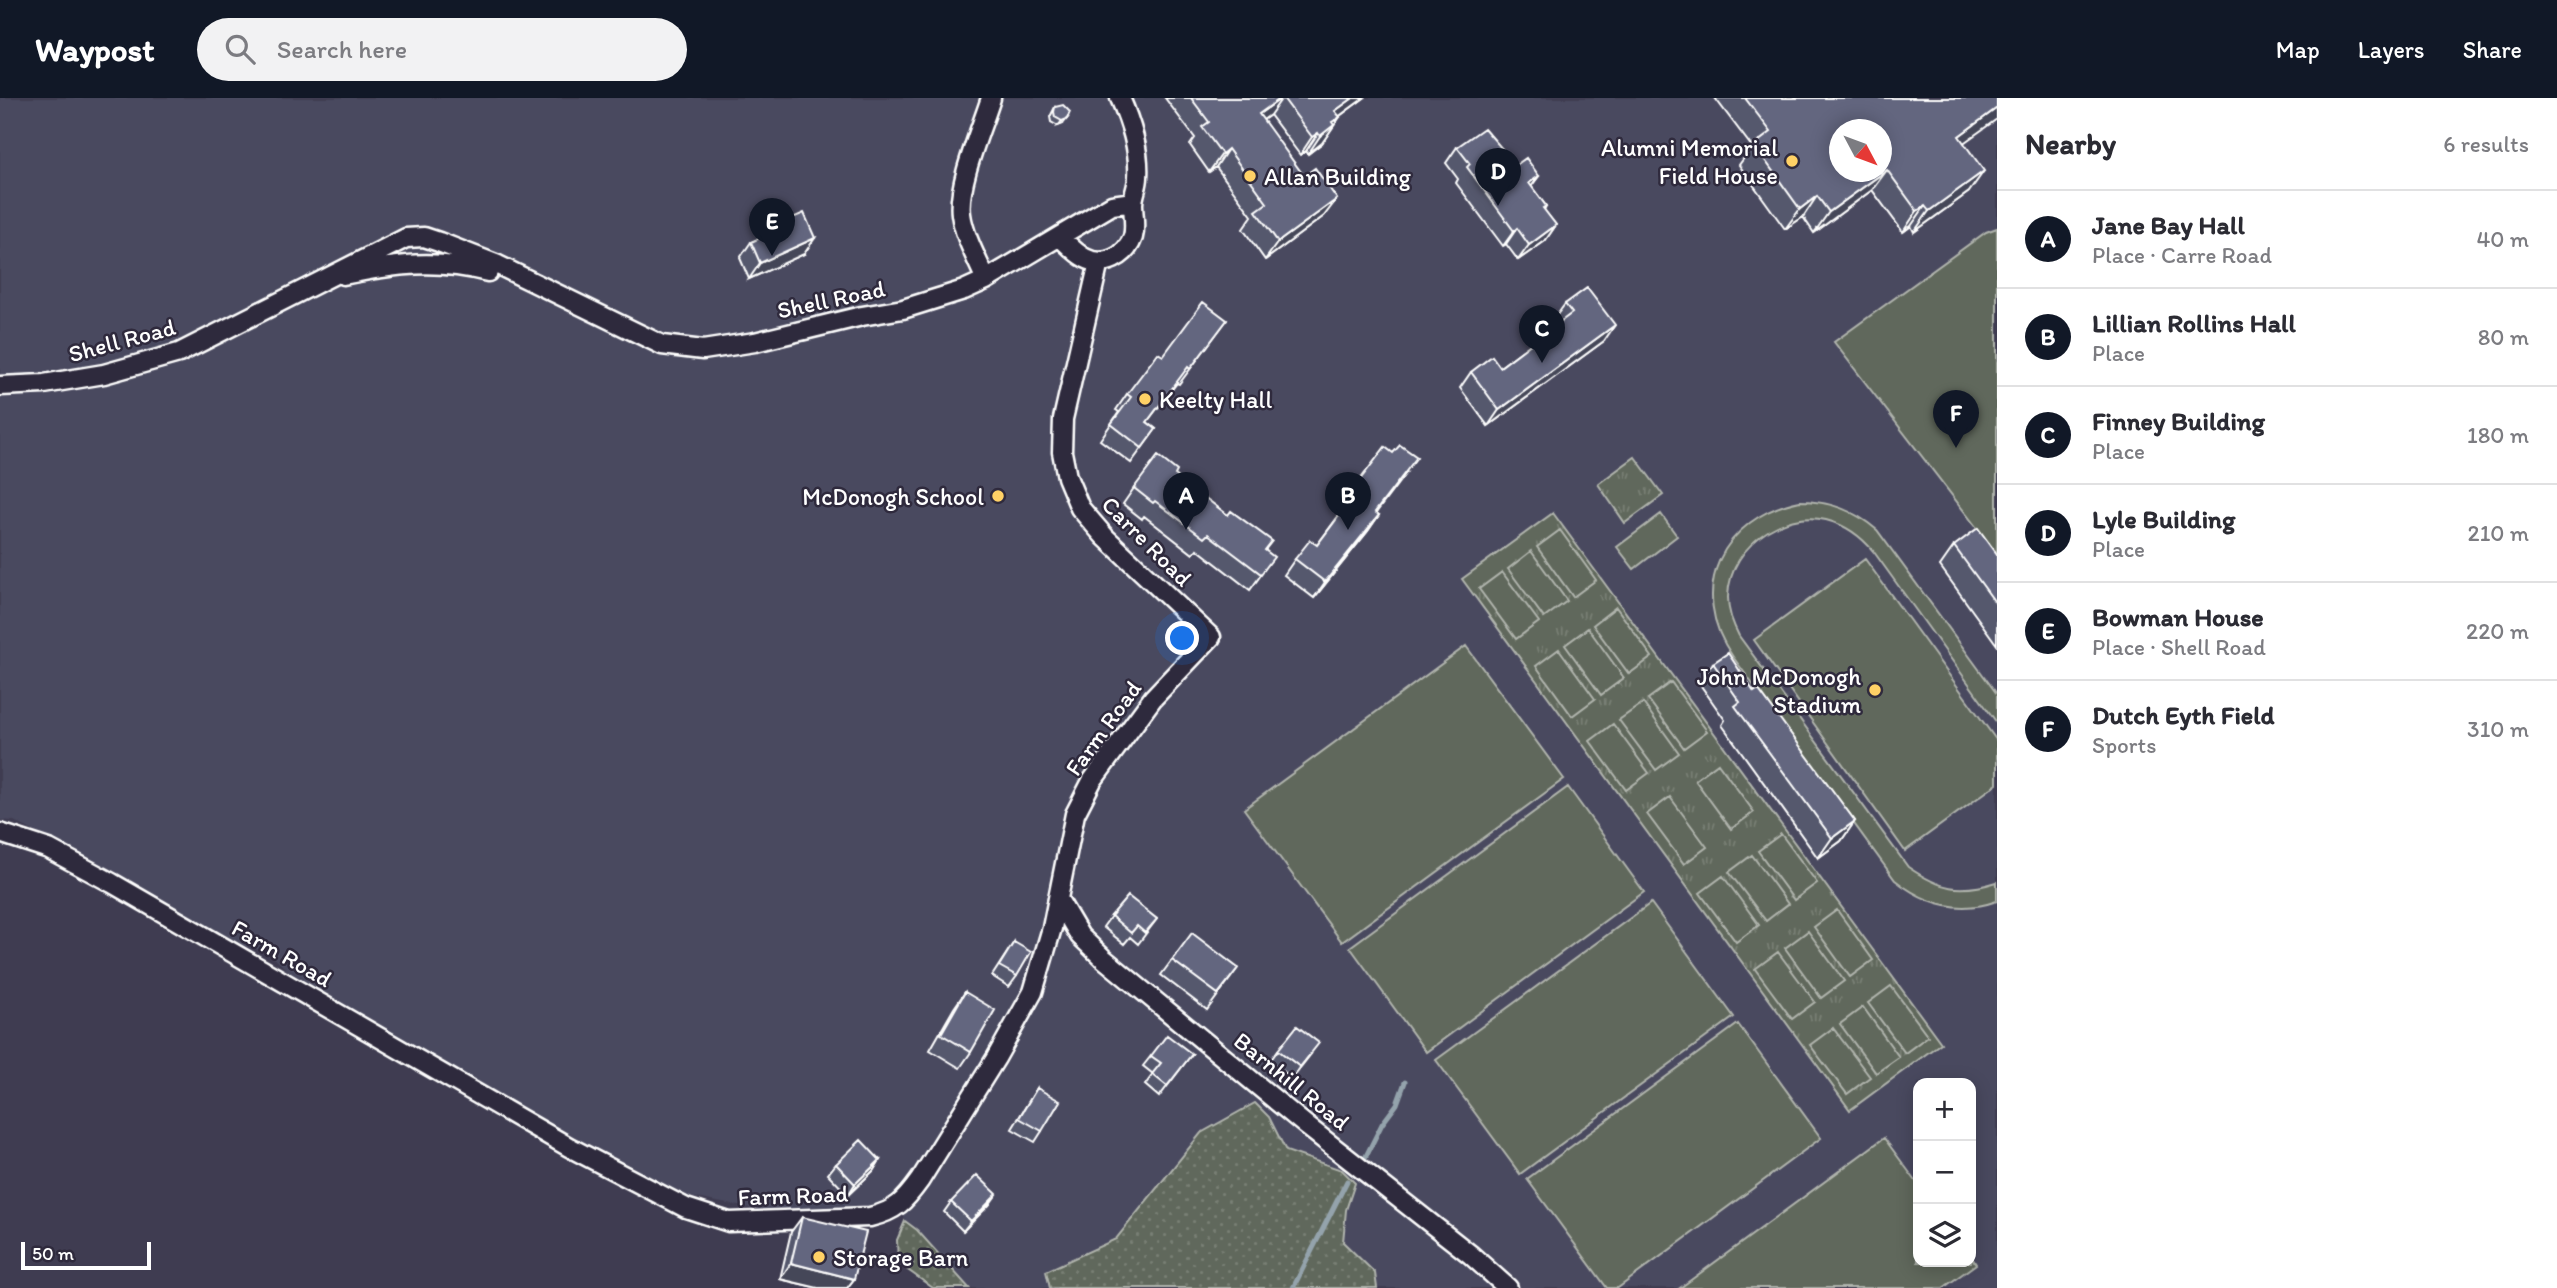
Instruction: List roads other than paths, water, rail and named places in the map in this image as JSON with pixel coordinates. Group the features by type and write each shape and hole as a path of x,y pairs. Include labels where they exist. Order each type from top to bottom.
{"street":[{"path":"986,280 966,233 961,208 964,184 991,98"},
{"path":"1059,237 1088,260 1099,262 1115,259 1133,237 1133,202 1138,178 1137,148 1120,98"},
{"name":"Shell Road","path":"0,386 44,384 104,374 168,357 219,334 273,303 406,238 424,237 498,265 662,345 703,350 755,342 913,306 964,290 986,280 1112,205 1133,202"},
{"name":"Carre Road","path":"1099,262 1063,419 1062,452 1067,477 1080,508 1105,537 1211,637"},
{"name":"Shell Road","path":"325,278 400,264 431,263 465,266 529,282"},
{"name":"Farm Road","path":"0,833 49,849 112,883 569,1147 685,1208 729,1222 870,1217 887,1213 902,1202 920,1180 996,1058 1033,992 1045,955 1075,814 1092,781 1153,698 1211,637"},
{"name":"Barnhill Road","path":"1058,899 1080,936 1103,958 1307,1127 1471,1255 1508,1288"}],"waterway":[{"path":"1364,1160 1382,1124 1397,1104 1405,1082"},
{"path":"1293,1288 1347,1181"}],"place":[{"name":"Alumni Memorial Field House","path":"1792,161"},
{"name":"Allan Building","path":"1250,176"},
{"name":"Lyle Building","path":"1498,206"},
{"name":"Bowman House","path":"772,256"},
{"name":"Finney Building","path":"1542,363"},
{"name":"Keelty Hall","path":"1145,399"},
{"name":"Dutch Eyth Field","path":"1956,448"},
{"name":"McDonogh School","path":"998,496"},
{"name":"Jane Bay Hall","path":"1186,530"},
{"name":"Lillian Rollins Hall","path":"1348,530"},
{"name":"John McDonogh Stadium","path":"1875,690"},
{"name":"Storage Barn","path":"819,1257"}]}
